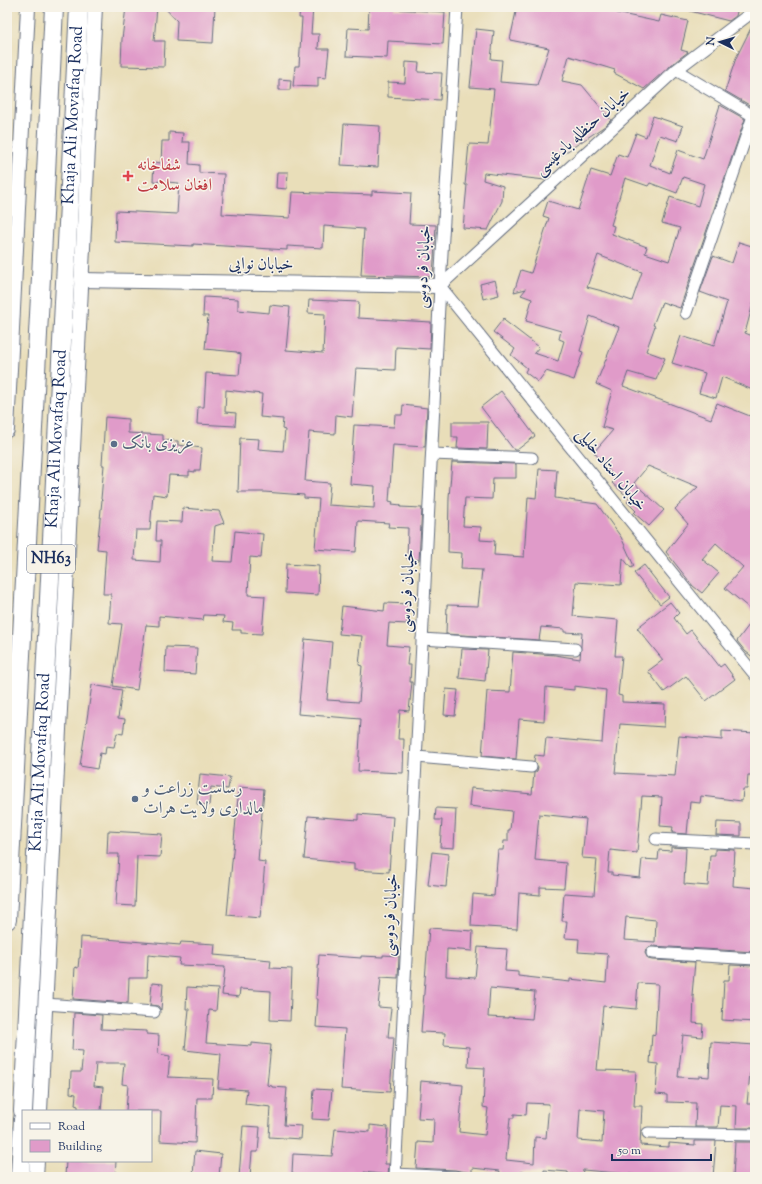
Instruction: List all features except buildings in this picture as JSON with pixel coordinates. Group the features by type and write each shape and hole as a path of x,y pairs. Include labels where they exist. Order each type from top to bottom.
{"highway":[{"name":"Khaja Ali Movafaq Road","path":"7,920 54,7"},
{"name":"Khaja Ali Movafaq Road","path":"23,1110 73,280 79,7"},
{"path":"41,277 73,280"},
{"path":"20,1177 22,1138"}],"street":[{"path":"7,430 11,275 28,7"},
{"path":"40,1110 73,280 95,7"},
{"name":"خیابان فردوسی","path":"395,1175 440,286 456,7"},
{"name":"خیابان حنظله بادغیسی","path":"440,286 676,70 755,10"},
{"path":"676,70 754,116 686,313"},
{"name":"خیابان نوایی","path":"73,280 440,286"},
{"name":"خیابان استاد خلیلی","path":"440,286 755,675"},
{"path":"432,454 532,458"},
{"path":"422,639 575,649"},
{"path":"416,757 531,767"},
{"path":"656,839 755,844"},
{"path":"652,953 755,959"},
{"path":"45,1004 154,1012"},
{"path":"648,1133 755,1135"},
{"path":"36,1177 37,1162"},
{"path":"395,1175 455,1177"}],"place":[{"name":"شفاخانه افغان سلامت","path":"128,176"},
{"name":"عزیزی بانک","path":"114,444"},
{"name":"رساست زراعت و مالداری ولایت هرات","path":"135,799"}]}
